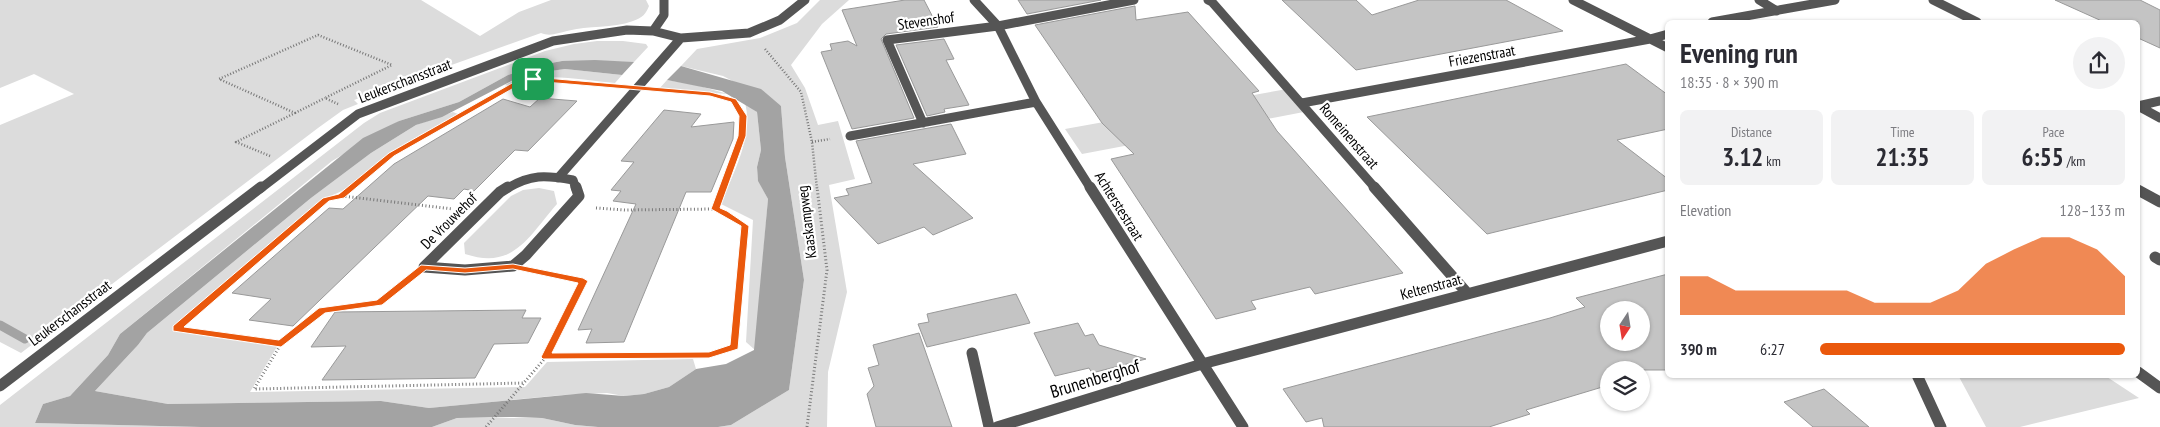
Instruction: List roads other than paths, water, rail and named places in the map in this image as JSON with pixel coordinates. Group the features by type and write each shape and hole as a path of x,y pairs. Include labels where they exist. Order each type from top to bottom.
{"street":[{"path":"653,31 664,15 664,0"},
{"name":"Leukerschansstraat","path":"0,386 358,114 553,40 627,30 653,31 681,38 749,33 780,20 804,0"},
{"name":"Achterstestraat","path":"974,0 998,26 1036,102 1243,427"},
{"path":"998,26 1134,0"},
{"name":"Romeinenstraat","path":"1208,0 1212,2 1302,103 1467,293"},
{"path":"1573,0 1665,46"},
{"path":"1759,0 1777,11"},
{"path":"1724,20 1835,0"},
{"path":"1933,0 1972,20"},
{"name":"Stevenshof","path":"923,123 887,40 998,26"},
{"name":"Friezenstraat","path":"1302,103 1665,35"},
{"path":"558,178 681,38"},
{"path":"2140,106 2160,101"},
{"path":"850,136 1036,102"},
{"path":"2140,107 2160,118"},
{"name":"De Vrouwehof","path":"545,176 558,178 573,180 579,196 526,255 513,266 465,270 424,267 500,192 517,182 545,176"},
{"path":"2140,191 2160,202"},
{"name":"Keltenstraat","path":"1202,364 1665,242"},
{"path":"972,353 989,427"},
{"name":"Brunenberghof","path":"998,427 1202,364"},
{"path":"2140,373 2160,388"},
{"path":"1918,378 1941,427"}],"waterway":[{"path":"0,325 25,339"}]}
